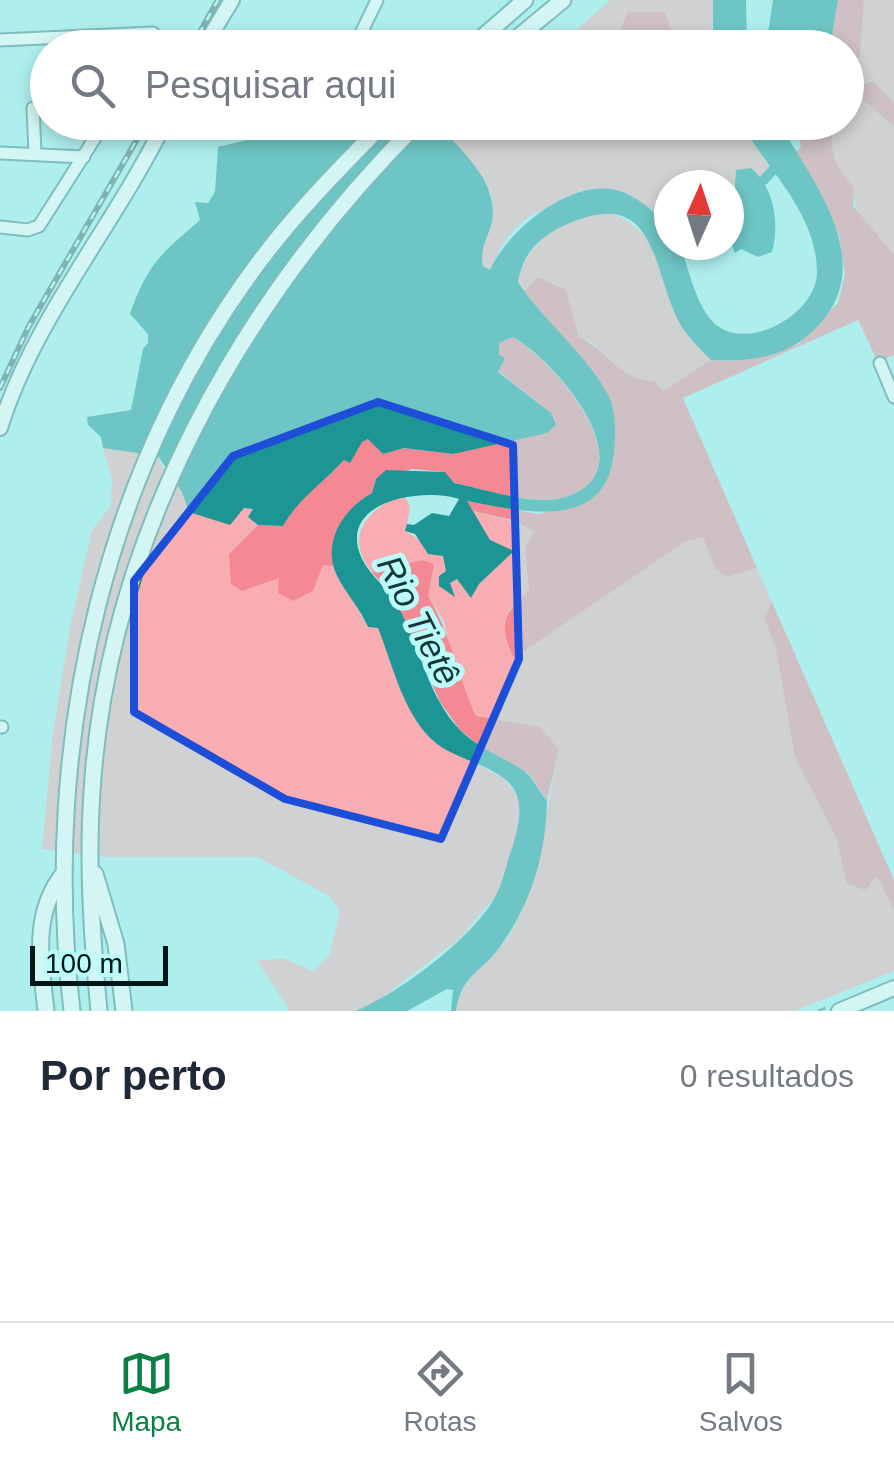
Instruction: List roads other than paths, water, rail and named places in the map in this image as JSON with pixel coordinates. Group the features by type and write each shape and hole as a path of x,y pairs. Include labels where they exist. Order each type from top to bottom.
{"highway":[{"path":"491,30 525,0"},
{"path":"526,30 562,0"},
{"path":"72,1011 64,907 68,762 88,652 117,543 164,424 216,329 276,241 369,140"},
{"path":"99,1011 90,906 93,777 113,654 150,529 186,446 238,346 294,264 402,140"},
{"path":"90,864 112,926 124,1011"},
{"path":"46,1011 40,928 50,895 64,873"}],"main road":[{"path":"215,30 232,0"},
{"path":"0,428 33,352 132,188 156,140"},
{"path":"839,1011 894,988"}],"street":[{"path":"363,30 377,0"},
{"path":"0,40 30,39"},
{"path":"34,140 34,153"},
{"path":"0,227 31,230 39,226 95,140"},
{"path":"0,153 84,157"},
{"path":"880,363 894,397"}],"water":[{"path":"713,0 746,0 747,30 713,30"},
{"path":"773,0 838,0 833,30 769,30"},
{"path":"247,140 452,140 476,167 492,200 491,227 482,259 483,266 490,270 528,222 546,208 586,190 625,193 654,213 654,254 633,222 617,214 595,215 565,225 540,241 520,272 518,282 590,367 611,403 614,450 608,477 596,495 579,506 559,511 512,509 467,501 490,540 514,551 479,584 471,598 457,579 450,583 455,597 439,586 439,576 446,571 443,556 428,554 415,534 405,531 407,524 414,525 432,513 449,516 459,499 424,495 386,503 371,511 361,523 357,539 362,559 399,608 449,717 475,742 527,774 547,801 544,840 528,897 499,948 462,989 456,1011 451,1011 453,990 447,989 407,1011 355,1011 392,992 434,962 486,911 501,885 515,837 518,798 500,775 446,750 416,720 378,628 368,627 336,573 333,543 347,513 372,493 376,479 386,470 445,472 454,483 508,496 550,500 588,485 599,466 598,442 571,391 531,349 513,337 499,343 499,355 505,358 498,372 551,413 556,425 547,433 453,454 404,448 383,454 368,439 350,463 344,460 303,499 283,526 258,525 248,517 253,509 244,508 230,525 189,512 182,492 158,456 103,448 101,437 88,425 87,417 131,410 148,334 130,314 157,261 200,220 195,202 208,203 215,192 218,147"},
{"path":"752,140 789,140 835,227 842,254 842,280 833,306 813,331 778,353 711,360 680,324 656,260 685,260 705,311 719,327 733,333 749,334 782,323 807,300 815,286 815,250 799,211"},
{"path":"751,168 759,176 773,207 772,252 758,257 744,250 744,170 736,170"}],"waterway":[{"path":"764,180 780,162"}],"railway":[{"path":"201,30 218,0"},
{"path":"0,388 29,326 137,140"}],"water label":[{"name":"Rio Tietê","path":"419,620"}]}
